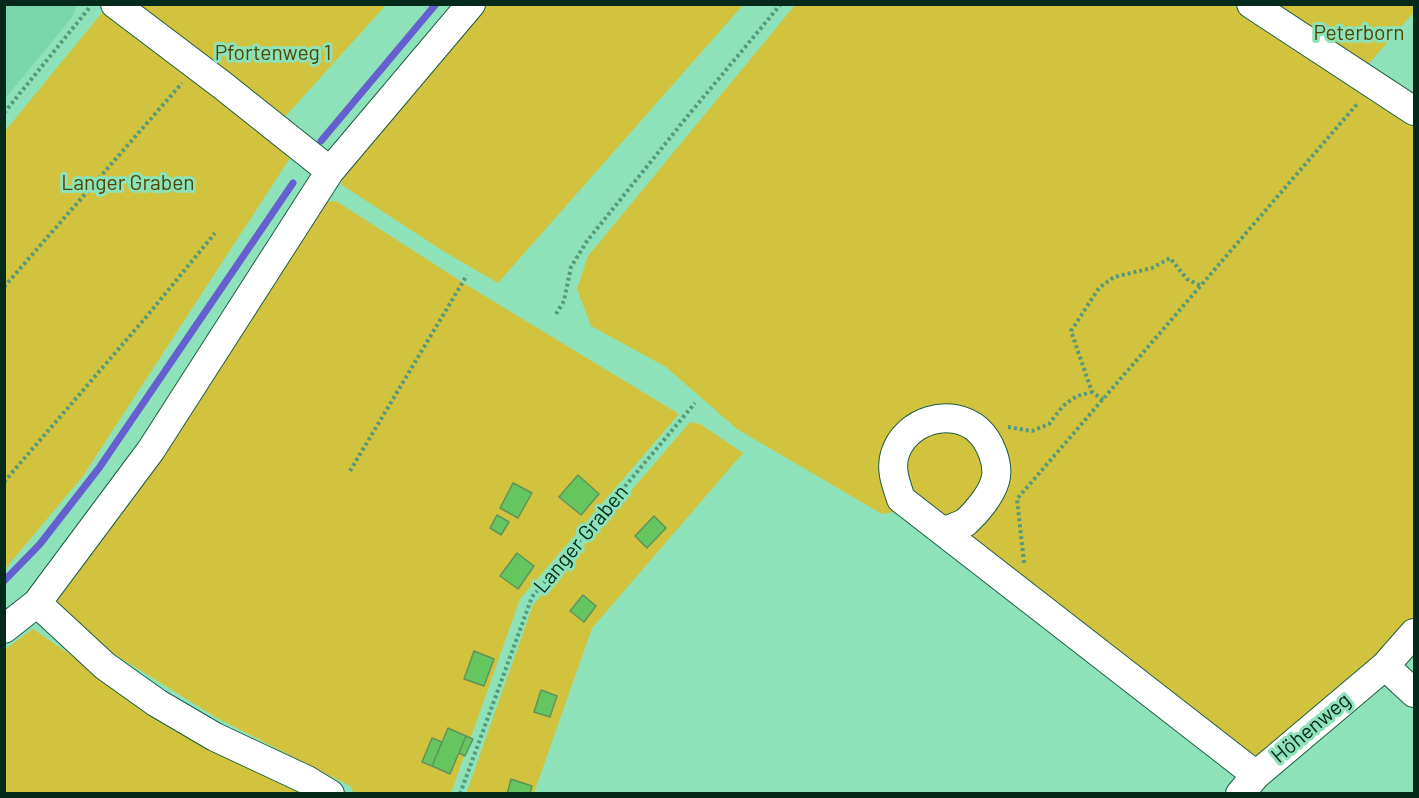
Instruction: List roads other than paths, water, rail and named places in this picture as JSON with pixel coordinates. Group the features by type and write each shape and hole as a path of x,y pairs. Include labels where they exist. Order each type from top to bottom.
{"street":[{"path":"115,4 330,171"},
{"path":"4,629 37,603 151,450 330,171 471,4"},
{"path":"1251,4 1414,111"},
{"path":"945,531 965,522 986,499 996,480 996,464 990,448 978,430 963,422 942,418 924,422 907,432 894,454 893,473 901,499 1028,597 1248,784"},
{"path":"37,603 105,666 157,703 214,737 308,780 330,794"},
{"name":"Höhenweg","path":"1248,784 1385,666 1414,633"},
{"path":"1385,666 1414,693"}],"waterway":[{"path":"321,141 436,4"},
{"path":"4,581 40,544 99,468 293,183"}],"park label":[{"name":"Peterborn","path":"1359,33"},
{"name":"Pfortenweg 1","path":"273,53"},
{"name":"Langer Graben","path":"128,183"}]}
